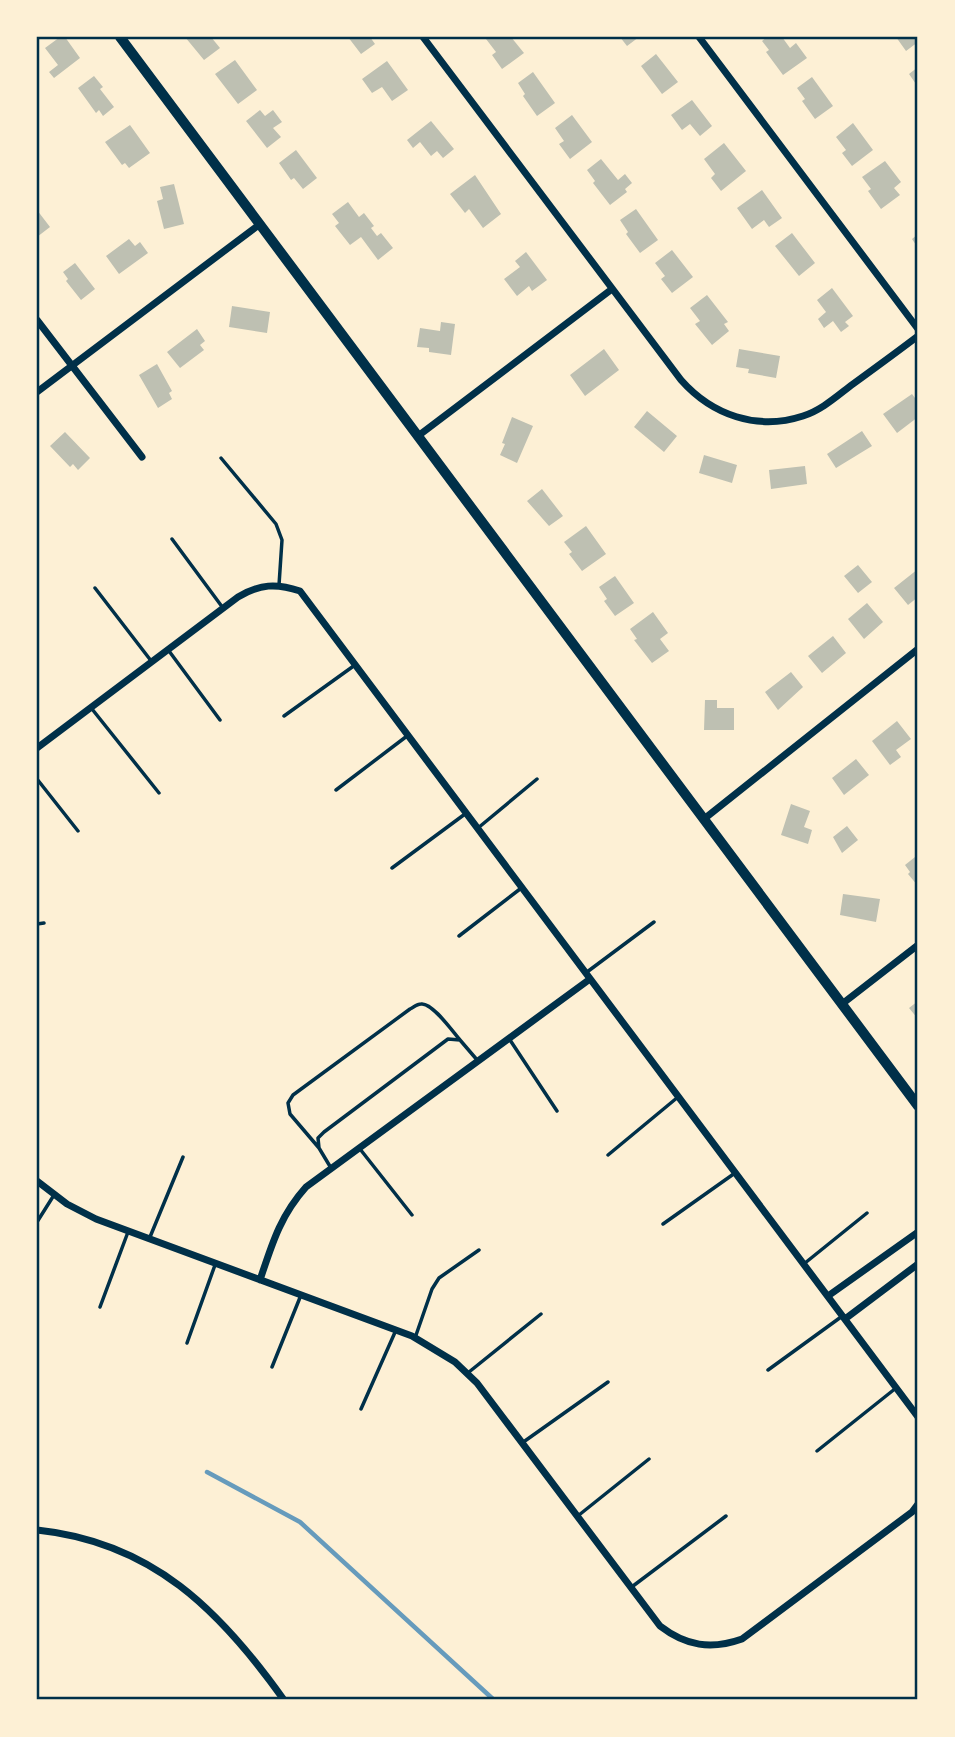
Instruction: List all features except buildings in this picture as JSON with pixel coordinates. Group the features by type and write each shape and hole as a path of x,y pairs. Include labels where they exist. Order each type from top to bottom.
{"street":[{"path":"120,37 918,1106"},
{"path":"423,37 662,355 691,391 708,405 745,419 775,421 804,416 824,406 918,336"},
{"path":"699,37 918,329"},
{"path":"37,392 260,225"},
{"path":"418,436 612,289"},
{"path":"37,320 142,457"},
{"path":"37,748 223,608 255,587 279,585 300,591 918,1418"},
{"path":"704,819 918,649"},
{"path":"842,1004 918,945"},
{"path":"260,1280 278,1227 287,1209 306,1187 478,1061 588,976"},
{"path":"37,1181 82,1213 396,1330 449,1358 477,1383 660,1626 682,1641 706,1646 742,1639 912,1512 918,1504"},
{"path":"828,1296 918,1231"},
{"path":"844,1317 918,1264"},
{"path":"37,1530 85,1537 175,1581 209,1608 253,1656 284,1700"}],"lane":[{"path":"221,458 276,524 282,540 279,585"},
{"path":"172,539 223,608"},
{"path":"95,588 152,662"},
{"path":"168,649 220,720"},
{"path":"284,716 356,664"},
{"path":"91,707 159,793"},
{"path":"336,790 409,735"},
{"path":"37,779 78,831"},
{"path":"478,828 537,779"},
{"path":"392,868 467,813"},
{"path":"459,936 522,888"},
{"path":"588,976 654,922"},
{"path":"37,924 44,923"},
{"path":"331,1168 290,1114 288,1103 293,1095 421,1004 435,1010 478,1061"},
{"path":"508,1038 557,1111"},
{"path":"319,1149 318,1138 324,1132 448,1039 460,1040"},
{"path":"608,1155 678,1097"},
{"path":"359,1148 412,1215"},
{"path":"149,1239 183,1157"},
{"path":"663,1224 735,1173"},
{"path":"37,1222 54,1195"},
{"path":"804,1264 867,1213"},
{"path":"100,1307 128,1231"},
{"path":"415,1338 432,1289 439,1278 479,1250"},
{"path":"187,1343 216,1263"},
{"path":"272,1367 301,1295"},
{"path":"467,1374 541,1314"},
{"path":"768,1370 844,1317"},
{"path":"361,1409 396,1330"},
{"path":"522,1443 608,1381"},
{"path":"817,1451 896,1388"},
{"path":"577,1516 649,1459"},
{"path":"631,1587 726,1516"}],"waterway":[{"path":"207,1472 300,1522 494,1700"}]}
